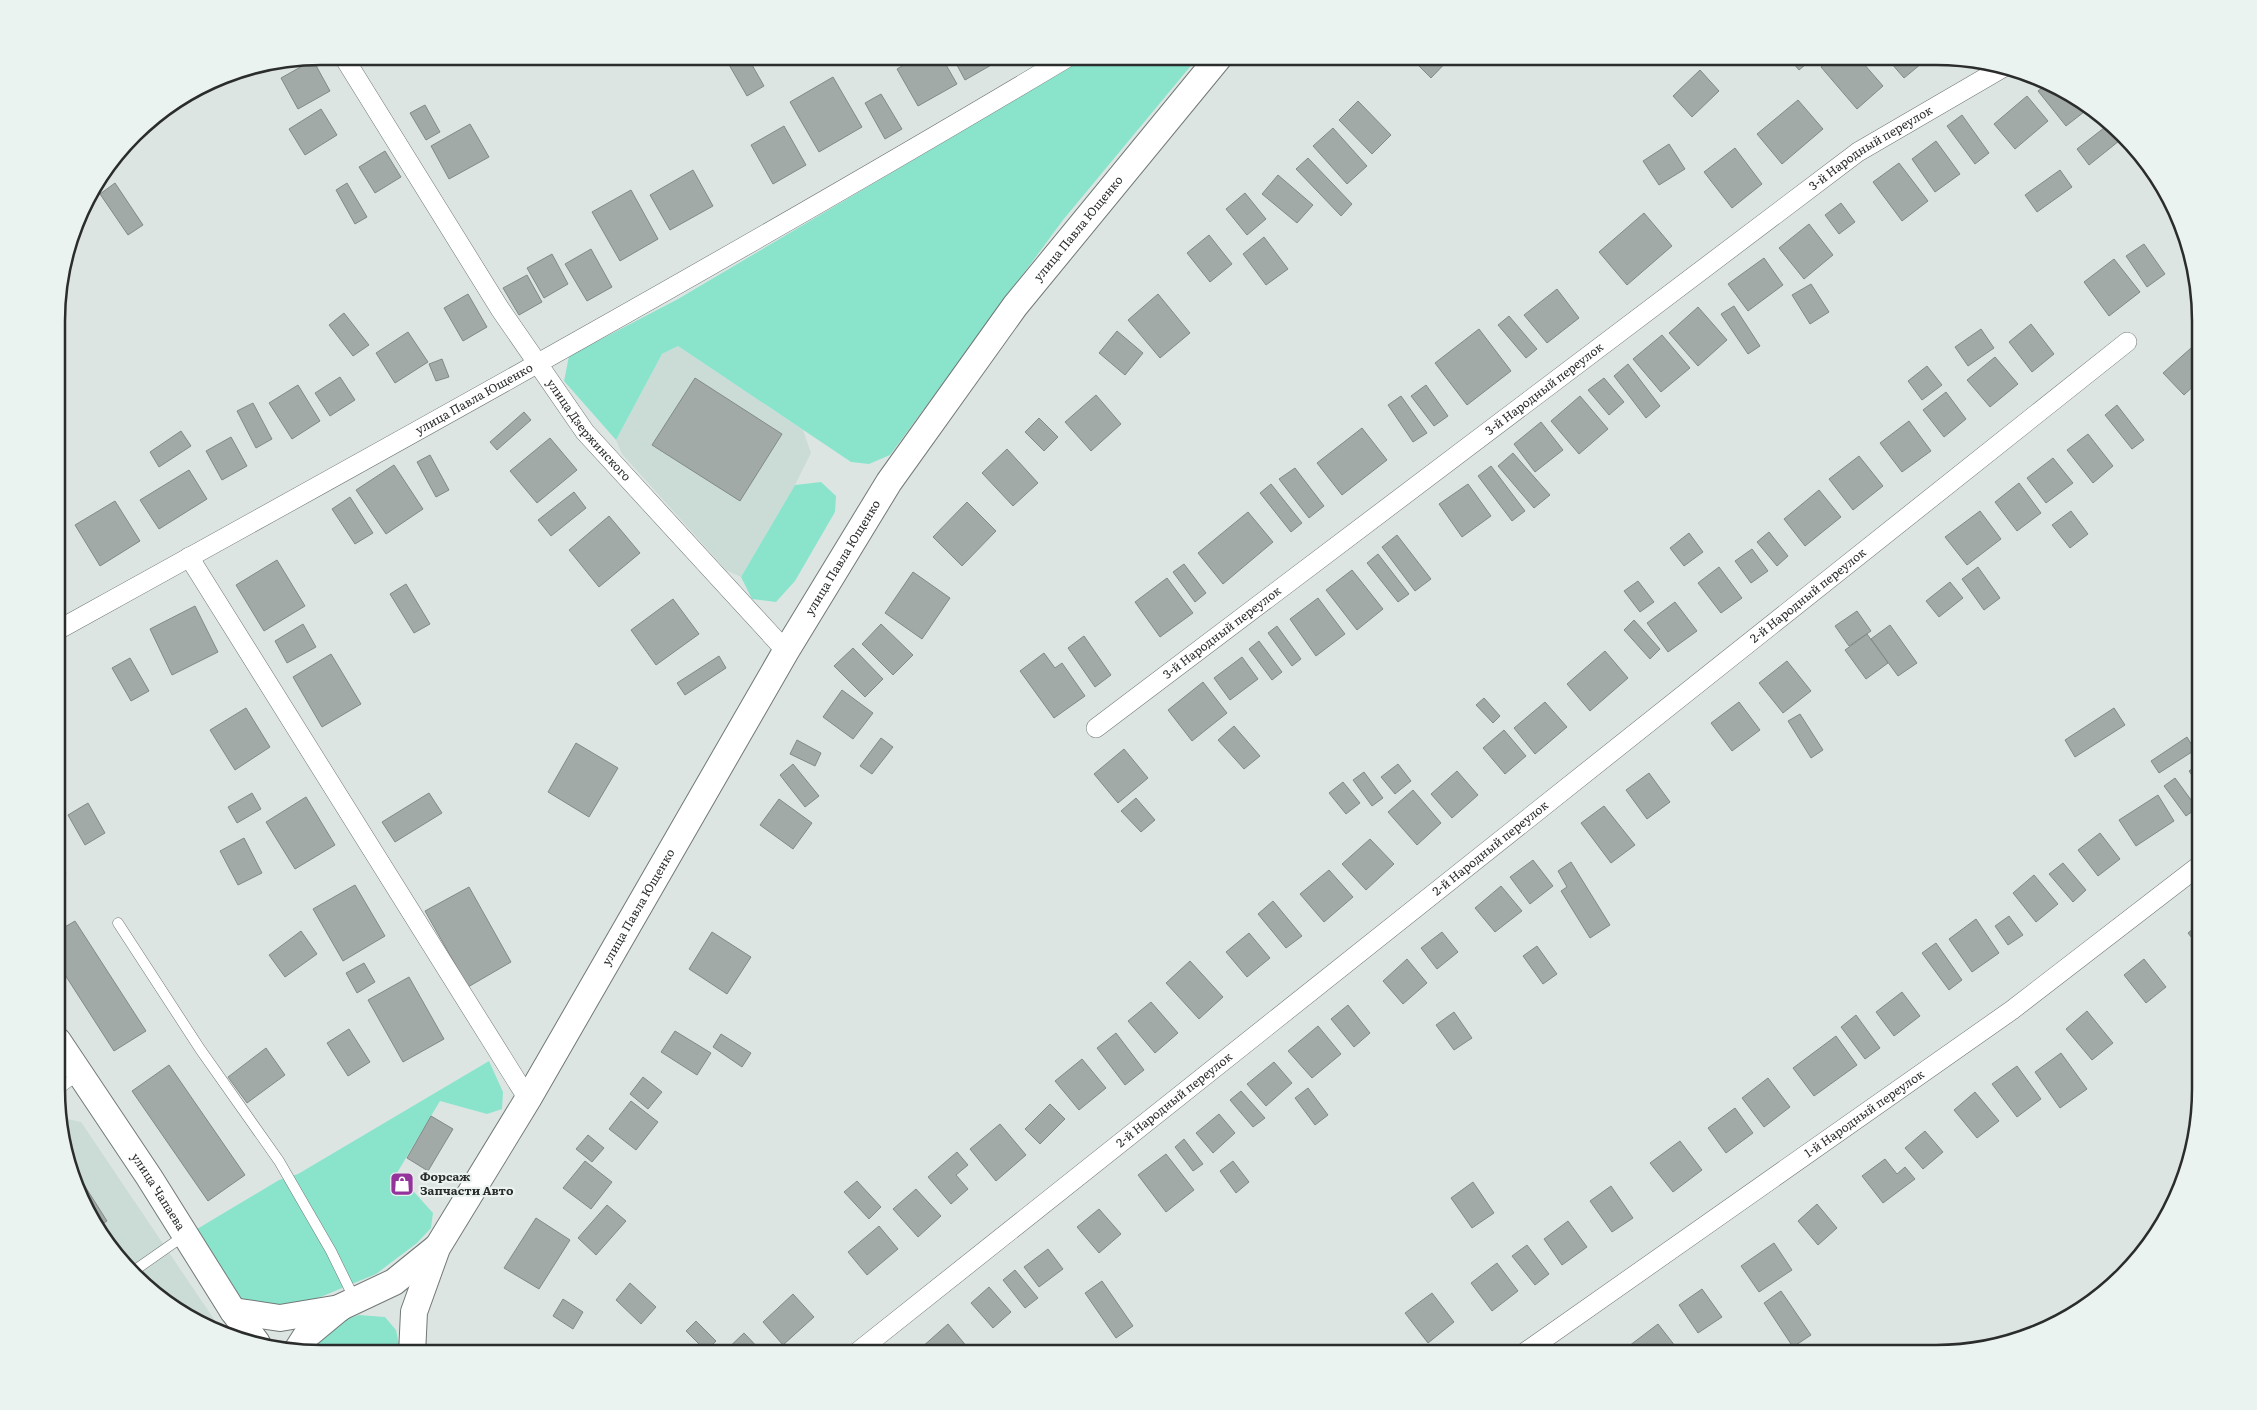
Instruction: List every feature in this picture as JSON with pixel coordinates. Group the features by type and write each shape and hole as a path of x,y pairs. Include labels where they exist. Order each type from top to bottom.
{"street":[{"name":"улица Дзержинского","path":"349,65 500,309 585,432 786,651"},
{"name":"улица Павла Ющенко","path":"65,626 538,364 917,148 1055,65"},
{"name":"улица Павла Ющенко","path":"436,1248 528,1099 786,651 889,482 1015,306 1213,65"},
{"name":"3-й Народный переулок","path":"1096,728 1858,152 1996,73"},
{"name":"2-й Народный переулок","path":"866,1345 2127,342"},
{"path":"189,558 528,1099"},
{"name":"1-й Народный переулок","path":"1535,1345 2012,1010 2192,871"},
{"name":"улица Чапаева","path":"65,1052 233,1311 251,1335"},
{"path":"301,1344 306,1336 348,1304 394,1282 436,1248"},
{"path":"412,1345 414,1312 436,1248"},
{"path":"233,1311 280,1318 348,1304"}],"lane":[{"path":"118,923 200,1049 279,1161 331,1250 348,1304"},
{"path":"65,1085 80,1074"},
{"path":"138,1268 185,1235"}],"shaded area":[{"path":"678,346 803,430 811,453 795,485 741,577 726,570 622,454 616,440 662,354"},
{"path":"67,1119 81,1122 217,1323 179,1302 152,1281 129,1258 108,1231 84,1187 70,1139"}],"green space":[{"path":"1074,65 1192,65 1063,220 890,455 869,464 851,462 678,346 662,354 616,440 564,381 569,356 678,299"},
{"path":"821,482 836,496 835,512 795,581 776,602 752,599 741,577 795,485"},
{"path":"489,1061 503,1092 502,1109 487,1114 440,1101 397,1173 433,1213 431,1228 417,1243 376,1274 323,1296 288,1308 244,1303 197,1229 279,1180 298,1174"},
{"path":"359,1315 385,1317 396,1330 399,1345 314,1345 318,1338 330,1328"}],"building":[{"path":"316,65 330,91 298,109 281,78 302,66"},
{"path":"729,65 752,65 764,86 747,96"},
{"path":"904,65 946,65 957,84 918,106 897,69"},
{"path":"957,65 991,65 965,80"},
{"path":"1418,65 1443,65 1431,78"},
{"path":"1795,65 1805,65 1799,70"},
{"path":"1823,65 1865,65 1883,86 1857,109 1821,67"},
{"path":"1893,65 1920,65 1904,78"},
{"path":"1700,70 1719,91 1692,117 1673,96"},
{"path":"833,77 862,127 819,152 790,102"},
{"path":"2042,88 2084,112 2066,126 2038,91"},
{"path":"881,94 902,129 885,139 865,103"},
{"path":"2027,96 2048,121 2015,149 1994,124"},
{"path":"1798,100 1823,129 1782,164 1757,134"},
{"path":"1358,101 1391,135 1372,154 1339,120"},
{"path":"425,105 440,132 426,140 410,113"},
{"path":"321,109 337,135 305,155 289,129"},
{"path":"1962,115 1989,153 1975,164 1947,126"},
{"path":"470,124 489,157 449,179 431,146"},
{"path":"784,126 806,165 773,184 751,145"},
{"path":"1333,128 1367,166 1347,184 1313,146"},
{"path":"2104,128 2118,142 2089,165 2077,149"},
{"path":"1936,141 1960,174 1935,192 1912,159"},
{"path":"1669,144 1685,169 1659,185 1643,161"},
{"path":"1735,148 1762,184 1732,208 1704,172"},
{"path":"385,151 401,177 375,193 359,167"},
{"path":"1308,158 1352,204 1341,216 1296,169"},
{"path":"1899,163 1928,201 1902,221 1873,182"},
{"path":"693,170 713,206 670,230 650,195"},
{"path":"2060,170 2072,187 2037,212 2025,195"},
{"path":"1278,175 1313,205 1297,223 1262,194"},
{"path":"115,183 143,225 128,235 100,194"},
{"path":"347,183 367,217 355,224 336,190"},
{"path":"631,190 658,239 620,261 592,212"},
{"path":"1245,193 1266,219 1247,235 1226,209"},
{"path":"1841,203 1855,222 1839,234 1825,215"},
{"path":"1644,213 1672,246 1627,285 1599,252"},
{"path":"1809,224 1833,255 1804,279 1779,248"},
{"path":"1209,235 1232,264 1210,282 1187,253"},
{"path":"1264,237 1288,269 1266,285 1243,254"},
{"path":"2144,244 2165,274 2147,287 2126,256"},
{"path":"591,249 612,287 587,301 565,264"},
{"path":"552,254 568,284 544,298 527,268"},
{"path":"1764,258 1783,285 1748,311 1728,284"},
{"path":"2114,259 2140,292 2109,316 2084,282"},
{"path":"527,275 542,302 519,315 503,288"},
{"path":"1811,284 1829,312 1810,324 1792,295"},
{"path":"1557,289 1579,318 1547,343 1524,315"},
{"path":"468,294 487,327 463,341 444,308"},
{"path":"1158,294 1190,333 1160,358 1128,320"},
{"path":"1734,306 1760,346 1748,354 1721,314"},
{"path":"1698,307 1727,340 1698,366 1669,333"},
{"path":"344,313 369,345 353,356 329,325"},
{"path":"1509,316 1537,349 1526,358 1498,325"},
{"path":"2031,324 2054,354 2032,372 2009,342"},
{"path":"1479,329 1511,371 1467,405 1435,363"},
{"path":"1981,329 1994,348 1968,366 1955,347"},
{"path":"1117,331 1143,353 1125,375 1099,353"},
{"path":"408,332 428,362 395,383 376,353"},
{"path":"1662,335 1690,368 1661,392 1633,359"},
{"path":"2192,347 2192,388 2184,395 2163,373"},
{"path":"1995,357 2018,384 1990,407 1967,380"},
{"path":"442,359 449,377 436,381 429,364"},
{"path":"1628,364 1660,406 1646,418 1614,376"},
{"path":"1927,366 1942,385 1922,400 1908,381"},
{"path":"340,377 355,400 330,416 315,393"},
{"path":"695,378 782,434 740,501 652,445"},
{"path":"1604,378 1624,402 1609,415 1588,390"},
{"path":"298,385 320,421 292,439 269,403"},
{"path":"1426,385 1448,416 1434,426 1411,396"},
{"path":"1946,392 1966,419 1944,437 1923,410"},
{"path":"1096,395 1121,424 1091,451 1065,422"},
{"path":"1401,396 1427,433 1413,442 1388,405"},
{"path":"1580,396 1608,429 1579,454 1551,421"},
{"path":"253,403 272,439 256,448 237,411"},
{"path":"2117,405 2144,440 2132,449 2105,415"},
{"path":"524,412 531,420 497,450 490,442"},
{"path":"1039,418 1058,437 1044,451 1025,432"},
{"path":"1909,421 1931,451 1902,472 1880,443"},
{"path":"1541,422 1563,450 1535,472 1514,444"},
{"path":"1362,428 1387,460 1342,495 1317,463"},
{"path":"181,431 191,446 159,467 150,452"},
{"path":"2088,434 2113,466 2093,483 2067,450"},
{"path":"231,437 247,466 222,480 206,451"},
{"path":"550,438 577,470 537,503 510,471"},
{"path":"1007,449 1038,483 1013,506 982,473"},
{"path":"1513,453 1550,495 1534,508 1498,466"},
{"path":"430,455 449,490 436,497 417,462"},
{"path":"1859,456 1883,486 1853,510 1829,479"},
{"path":"2053,458 2073,483 2046,503 2027,478"},
{"path":"394,465 423,509 386,534 356,490"},
{"path":"1491,466 1525,511 1512,521 1478,476"},
{"path":"1295,468 1324,506 1309,518 1279,479"},
{"path":"189,470 207,499 159,529 140,500"},
{"path":"2019,483 2041,513 2017,531 1995,502"},
{"path":"1271,484 1302,523 1291,532 1260,493"},
{"path":"1468,484 1491,516 1462,537 1439,504"},
{"path":"1819,490 1841,517 1805,546 1784,519"},
{"path":"574,492 586,508 551,536 538,520"},
{"path":"350,497 373,533 355,544 332,509"},
{"path":"115,501 140,541 100,566 75,525"},
{"path":"967,502 996,531 962,566 933,537"},
{"path":"1980,511 2001,539 1967,565 1945,537"},
{"path":"2071,511 2088,534 2070,548 2052,525"},
{"path":"1248,512 1273,542 1223,584 1198,553"},
{"path":"609,516 640,553 599,587 569,550"},
{"path":"1769,532 1788,556 1777,566 1757,542"},
{"path":"1689,533 1703,552 1684,566 1670,548"},
{"path":"1397,535 1431,579 1415,591 1382,547"},
{"path":"1752,549 1768,571 1751,583 1735,561"},
{"path":"1378,554 1409,594 1398,602 1367,563"},
{"path":"277,560 305,606 264,631 236,585"},
{"path":"1184,564 1206,593 1195,602 1173,572"},
{"path":"1719,567 1742,598 1721,613 1698,583"},
{"path":"1978,567 2000,598 1984,610 1962,579"},
{"path":"1352,570 1383,609 1357,630 1326,590"},
{"path":"913,572 950,598 922,639 885,613"},
{"path":"1167,578 1193,613 1160,637 1135,602"},
{"path":"1638,581 1654,602 1640,612 1624,591"},
{"path":"1950,582 1963,598 1939,617 1926,601"},
{"path":"406,584 430,624 414,633 390,594"},
{"path":"1318,598 1345,634 1316,656 1290,619"},
{"path":"673,599 699,634 656,665 631,630"},
{"path":"1675,602 1697,631 1668,652 1647,623"},
{"path":"195,606 218,652 172,675 150,629"},
{"path":"1857,611 1871,631 1849,646 1835,626"},
{"path":"1634,620 1660,649 1650,659 1624,630"},
{"path":"303,624 316,647 287,663 275,641"},
{"path":"881,624 913,655 893,675 862,644"},
{"path":"1890,625 1917,663 1898,676 1871,639"},
{"path":"1277,626 1301,659 1292,666 1268,633"},
{"path":"1867,634 1888,663 1866,679 1845,650"},
{"path":"1084,636 1111,675 1095,687 1068,648"},
{"path":"1259,641 1282,672 1272,680 1249,649"},
{"path":"853,648 883,679 865,697 834,666"},
{"path":"1605,651 1628,678 1590,711 1567,684"},
{"path":"1044,653 1055,668 1062,663 1085,696 1054,718 1020,671"},
{"path":"331,654 361,704 322,727 293,677"},
{"path":"719,656 726,668 685,695 677,683"},
{"path":"1242,657 1258,679 1230,700 1214,678"},
{"path":"130,658 149,691 131,701 112,668"},
{"path":"1787,661 1811,691 1783,713 1759,683"},
{"path":"1203,682 1227,713 1192,741 1168,710"},
{"path":"842,690 873,713 853,739 823,717"},
{"path":"1484,698 1500,716 1493,723 1476,705"},
{"path":"1545,702 1567,727 1535,754 1514,728"},
{"path":"1739,702 1760,730 1732,751 1711,723"},
{"path":"246,708 270,747 235,770 210,730"},
{"path":"2114,708 2125,725 2075,757 2065,740"},
{"path":"1800,714 1823,750 1811,758 1788,721"},
{"path":"1234,726 1260,756 1244,769 1218,740"},
{"path":"1504,730 1526,756 1505,774 1483,748"},
{"path":"2187,737 2192,745 2192,752 2159,773 2151,761"},
{"path":"881,738 893,747 872,774 860,766"},
{"path":"797,740 821,753 815,766 790,754"},
{"path":"576,743 618,768 589,817 548,792"},
{"path":"1124,749 1148,778 1118,803 1094,774"},
{"path":"793,764 819,796 805,807 780,775"},
{"path":"1398,764 1411,781 1395,794 1381,777"},
{"path":"1457,771 1478,795 1452,818 1431,794"},
{"path":"1364,772 1383,798 1372,806 1353,780"},
{"path":"1649,773 1670,802 1647,819 1626,790"},
{"path":"2175,778 2192,801 2192,812 2186,816 2164,786"},
{"path":"1343,782 1360,803 1346,814 1329,793"},
{"path":"1413,790 1441,823 1417,845 1388,812"},
{"path":"252,793 261,809 237,823 228,807"},
{"path":"429,793 442,813 395,842 382,822"},
{"path":"2158,795 2174,821 2136,846 2119,820"},
{"path":"306,797 335,845 295,869 266,822"},
{"path":"1136,798 1155,820 1141,832 1121,811"},
{"path":"779,799 812,823 793,849 760,825"},
{"path":"88,803 105,833 85,845 68,815"},
{"path":"1604,806 1635,845 1611,863 1581,823"},
{"path":"2100,833 2120,859 2098,876 2078,850"},
{"path":"244,838 262,873 238,885 220,851"},
{"path":"1370,839 1394,864 1366,890 1342,864"},
{"path":"1533,860 1553,886 1530,904 1510,877"},
{"path":"1571,862 1610,925 1590,938 1561,891 1567,887 1558,871"},
{"path":"2063,863 2086,890 2073,902 2049,874"},
{"path":"1329,870 1353,897 1324,922 1300,894"},
{"path":"2034,875 2058,904 2036,922 2013,893"},
{"path":"355,885 385,936 343,961 313,909"},
{"path":"1501,886 1522,911 1495,932 1475,908"},
{"path":"469,887 511,962 468,987 425,911"},
{"path":"1273,901 1302,936 1286,948 1258,914"},
{"path":"2009,916 2023,935 2008,945 1995,926"},
{"path":"1976,919 1999,953 1972,972 1949,939"},
{"path":"75,921 146,1031 114,1051 65,975 65,927"},
{"path":"2192,930 2192,938 2188,933"},
{"path":"301,931 317,954 285,977 269,955"},
{"path":"712,932 751,957 727,994 689,969"},
{"path":"1442,932 1458,952 1437,969 1421,948"},
{"path":"1249,933 1270,958 1247,977 1226,952"},
{"path":"1936,943 1962,980 1949,990 1922,953"},
{"path":"1537,946 1557,974 1543,984 1523,956"},
{"path":"1407,959 1427,983 1403,1004 1383,981"},
{"path":"2144,959 2166,987 2146,1003 2124,975"},
{"path":"1190,961 1223,997 1199,1019 1166,983"},
{"path":"364,963 375,982 357,993 346,973"},
{"path":"409,977 444,1039 403,1062 368,1000"},
{"path":"1902,992 1920,1016 1894,1036 1876,1012"},
{"path":"1151,1002 1178,1033 1155,1053 1128,1021"},
{"path":"1348,1005 1370,1033 1354,1047 1331,1019"},
{"path":"2087,1011 2113,1043 2092,1060 2066,1029"},
{"path":"1454,1012 1472,1038 1454,1050 1436,1025"},
{"path":"1856,1015 1880,1048 1865,1059 1841,1027"},
{"path":"1318,1026 1341,1054 1312,1078 1288,1051"},
{"path":"349,1029 370,1062 348,1076 327,1043"},
{"path":"675,1031 711,1053 697,1075 661,1052"},
{"path":"1116,1033 1144,1070 1125,1085 1097,1048"},
{"path":"721,1034 751,1053 742,1067 713,1047"},
{"path":"1836,1036 1857,1065 1814,1096 1793,1068"},
{"path":"266,1048 285,1075 247,1103 228,1077"},
{"path":"2061,1053 2087,1089 2060,1108 2035,1072"},
{"path":"1082,1059 1106,1088 1079,1110 1055,1081"},
{"path":"1274,1062 1292,1083 1266,1106 1247,1084"},
{"path":"169,1065 245,1175 208,1201 132,1091"},
{"path":"2017,1066 2041,1099 2017,1117 1992,1084"},
{"path":"643,1077 662,1092 648,1109 630,1094"},
{"path":"1768,1078 1790,1107 1764,1127 1742,1098"},
{"path":"1308,1088 1328,1115 1315,1125 1295,1098"},
{"path":"1241,1091 1265,1118 1253,1127 1230,1100"},
{"path":"1975,1092 1999,1121 1977,1138 1954,1110"},
{"path":"631,1101 658,1122 636,1150 609,1129"},
{"path":"1050,1104 1065,1119 1040,1144 1025,1129"},
{"path":"1735,1108 1753,1133 1726,1153 1708,1128"},
{"path":"1219,1114 1235,1133 1213,1153 1196,1133"},
{"path":"431,1116 453,1129 428,1171 407,1158"},
{"path":"1000,1124 1026,1155 996,1181 970,1149"},
{"path":"1925,1131 1943,1152 1923,1169 1905,1148"},
{"path":"588,1135 604,1148 592,1162 576,1149"},
{"path":"1184,1139 1203,1164 1193,1171 1175,1147"},
{"path":"1680,1141 1702,1170 1673,1192 1650,1163"},
{"path":"957,1152 968,1165 956,1175 968,1189 951,1204 928,1177"},
{"path":"1166,1154 1194,1190 1166,1212 1138,1175"},
{"path":"1885,1159 1897,1174 1905,1167 1915,1179 1883,1203 1862,1176"},
{"path":"585,1161 612,1182 591,1209 563,1188"},
{"path":"1233,1161 1249,1182 1236,1193 1220,1171"},
{"path":"857,1181 881,1207 869,1219 844,1192"},
{"path":"1473,1182 1494,1213 1472,1228 1451,1198"},
{"path":"83,1183 107,1221 103,1223 99,1217"},
{"path":"1611,1186 1633,1218 1612,1232 1590,1201"},
{"path":"916,1189 941,1216 918,1237 893,1209"},
{"path":"1817,1204 1837,1228 1818,1245 1798,1221"},
{"path":"607,1205 626,1221 596,1255 578,1238"},
{"path":"1099,1209 1121,1234 1099,1253 1077,1227"},
{"path":"536,1218 570,1240 539,1289 504,1268"},
{"path":"1568,1221 1587,1247 1562,1265 1544,1239"},
{"path":"879,1226 898,1249 867,1275 848,1252"},
{"path":"1774,1243 1792,1270 1759,1292 1741,1266"},
{"path":"1527,1245 1549,1274 1535,1285 1512,1256"},
{"path":"1048,1249 1063,1269 1039,1287 1024,1267"},
{"path":"1497,1263 1518,1291 1492,1311 1471,1283"},
{"path":"1015,1270 1038,1298 1025,1308 1003,1280"},
{"path":"1102,1281 1133,1326 1116,1338 1085,1293"},
{"path":"630,1283 656,1307 641,1324 616,1300"},
{"path":"989,1287 1011,1312 993,1328 971,1303"},
{"path":"1702,1289 1722,1317 1698,1333 1679,1305"},
{"path":"1781,1291 1811,1335 1796,1345 1792,1345 1764,1303"},
{"path":"1432,1293 1454,1322 1428,1343 1405,1313"},
{"path":"793,1294 814,1317 783,1345 763,1322"},
{"path":"563,1299 583,1312 573,1329 553,1316"},
{"path":"696,1321 716,1341 712,1345 700,1345 686,1331"},
{"path":"948,1324 966,1345 924,1345"},
{"path":"1658,1324 1674,1345 1630,1345"},
{"path":"744,1333 755,1345 731,1345"}],"place":[{"name":"Форсаж Запчасти Авто","path":"402,1184"}]}
